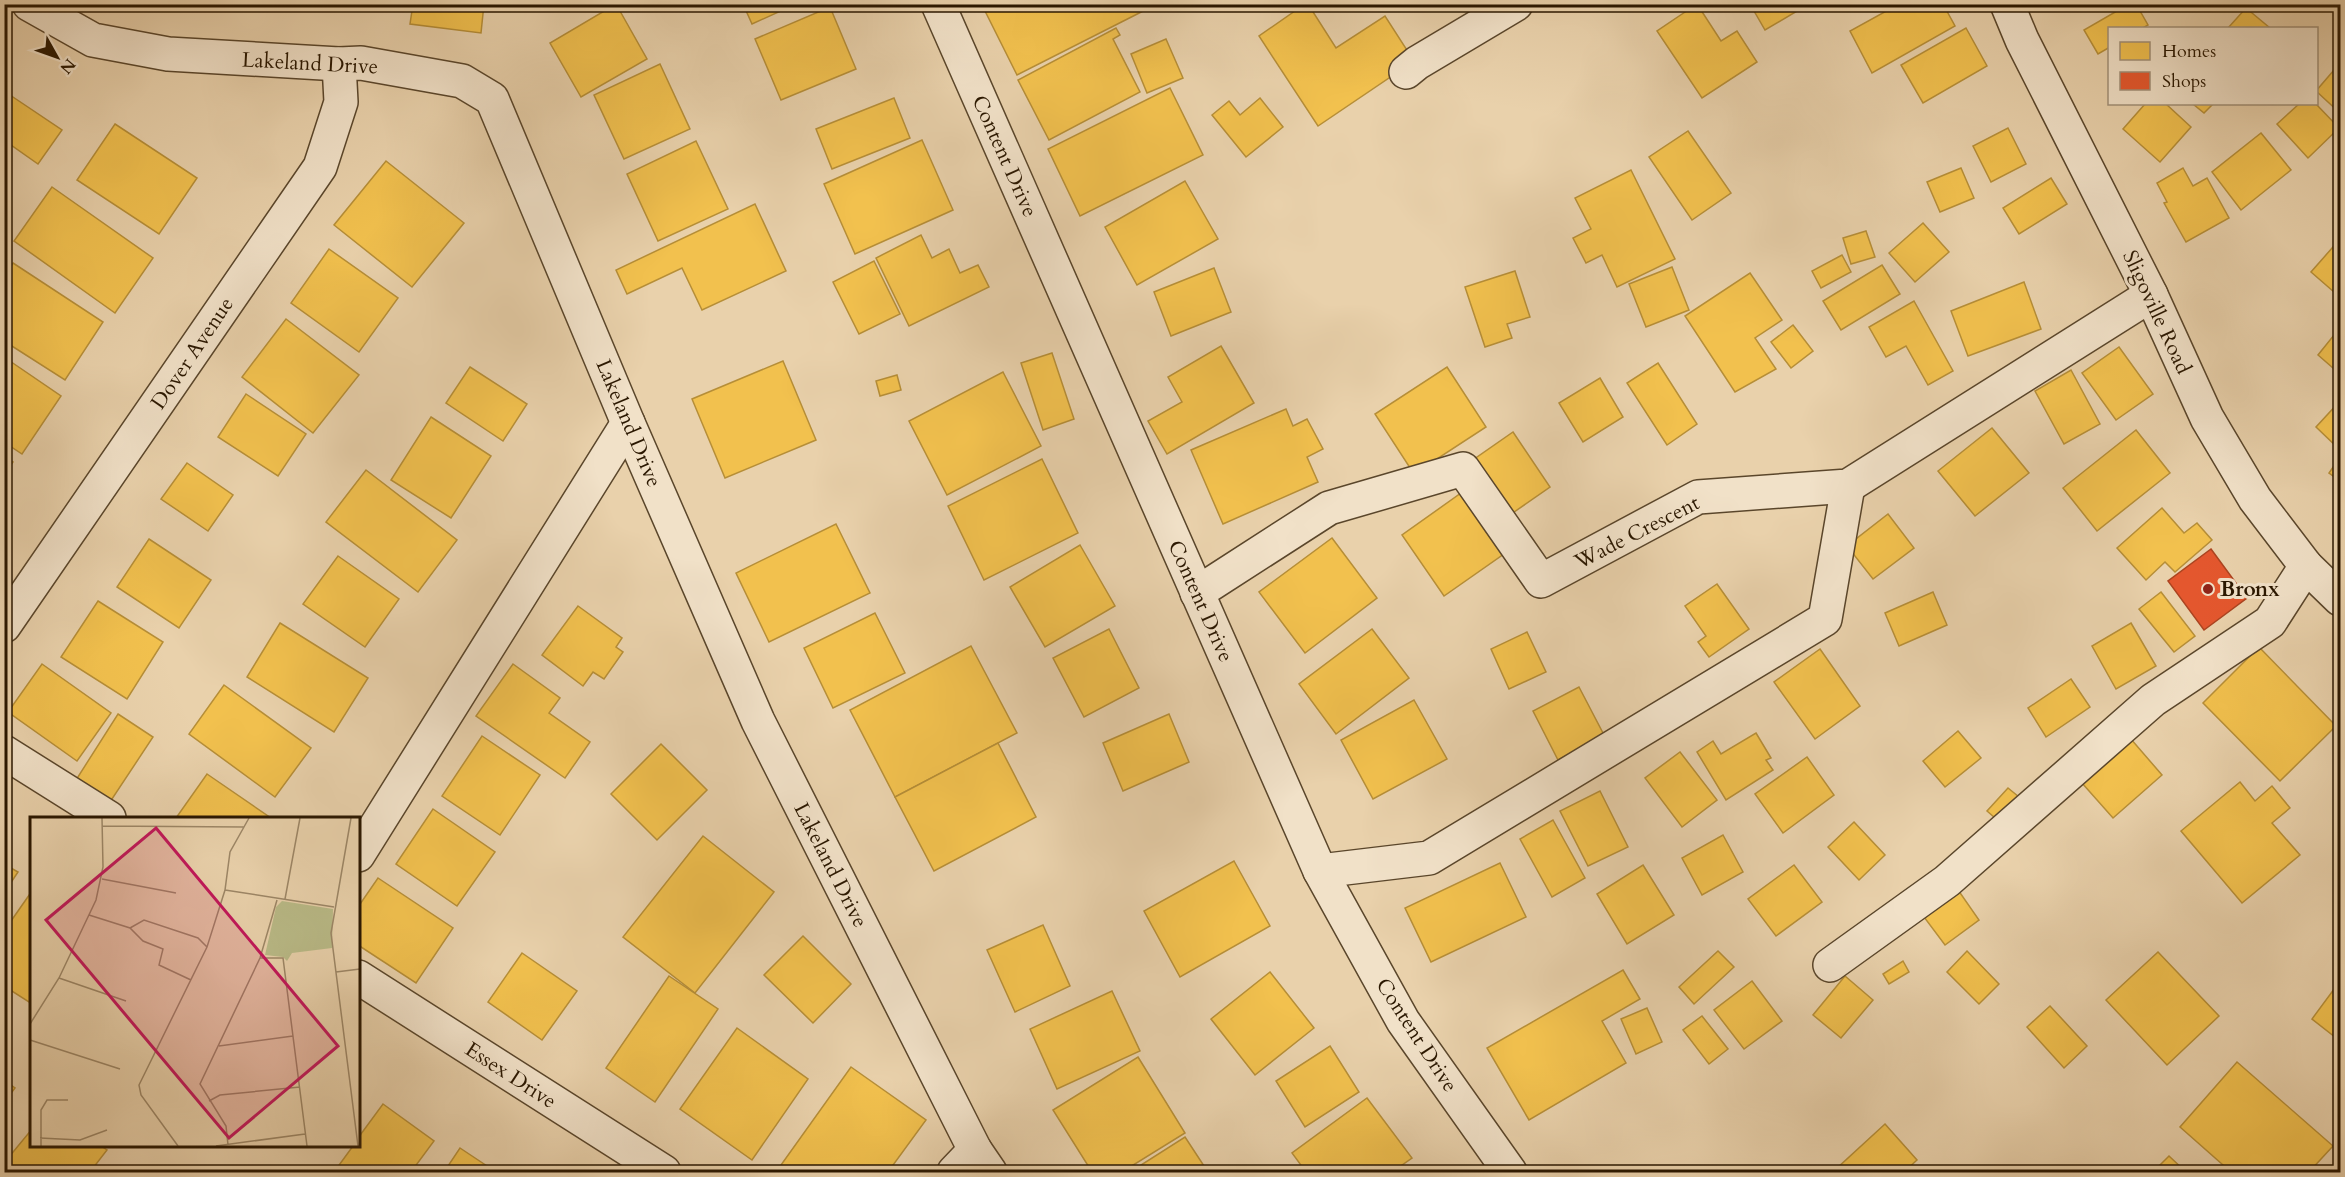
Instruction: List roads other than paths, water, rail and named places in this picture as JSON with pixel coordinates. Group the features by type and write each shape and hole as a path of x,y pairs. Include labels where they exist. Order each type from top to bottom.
{"street":[{"name":"Lakeland Drive","path":"29,4 93,40 168,54 339,64 361,63 462,81 492,99 628,423 758,720 973,1165"},
{"name":"Content Drive","path":"938,4 1320,871 1403,1021 1510,1173"},
{"path":"1406,72 1417,63 1516,4"},
{"name":"Sligoville Road","path":"2007,4 2022,40 2151,295 2207,418 2255,499 2306,566 2340,599"},
{"name":"Dover Avenue","path":"4,626 320,167 340,102 339,64"},
{"name":"Wade Crescent","path":"1197,593 1329,508 1463,469 1541,581 1698,497 1848,486 2151,295"},
{"path":"360,852 628,423"},
{"path":"1320,871 1429,858 1825,619 1848,486"},
{"path":"1830,965 1947,881 2153,700 2270,622 2306,566"},
{"path":"4,752 106,817"},
{"name":"Essex Drive","path":"360,978 664,1173"}],"place":[{"name":"Bronx","path":"2208,589"}]}
